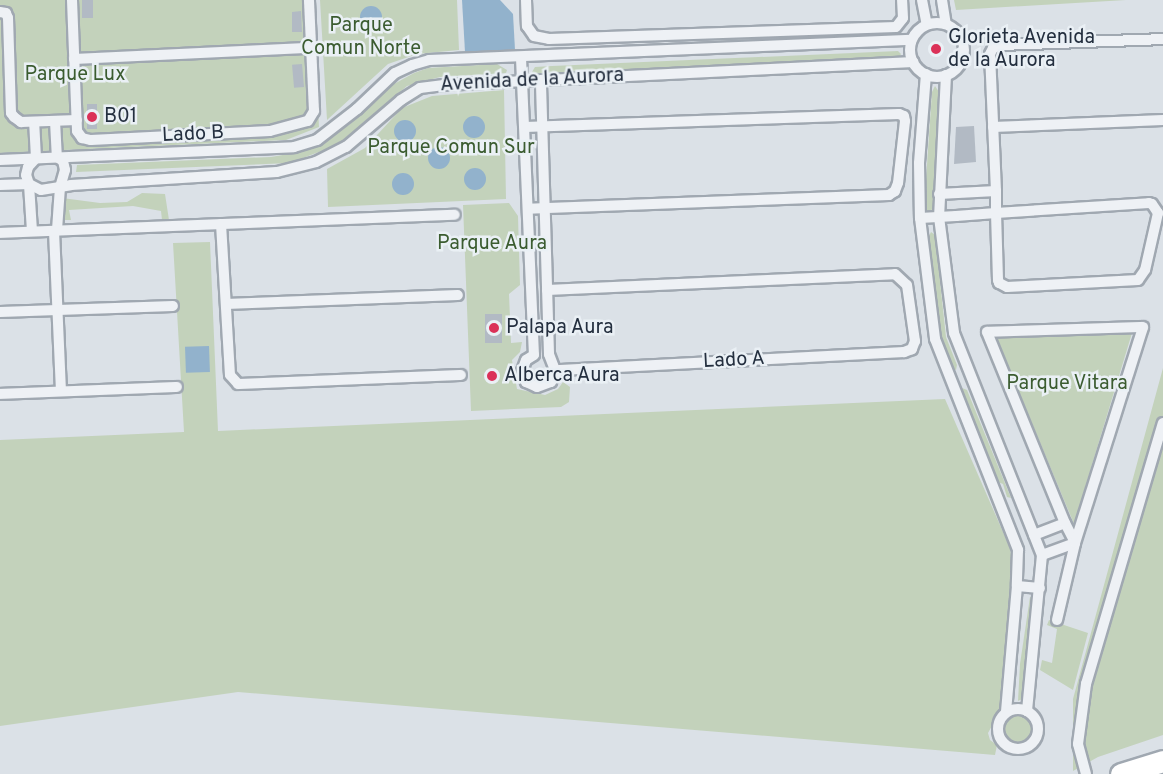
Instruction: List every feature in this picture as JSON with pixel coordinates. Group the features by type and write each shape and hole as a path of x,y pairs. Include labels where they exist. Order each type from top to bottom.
{"highway":[{"path":"1121,774 1163,761"}],"street":[{"path":"0,12 6,13 8,18 5,103 11,113 17,121 77,120 72,0"},
{"name":"Lado B","path":"77,120 78,134 91,140 270,131 301,124 311,119 314,111 309,0"},
{"path":"526,0 527,26 534,36 549,39 896,27 903,18 902,0"},
{"path":"922,0 927,25"},
{"path":"942,0 946,24"},
{"path":"946,24 958,32 964,48 959,65 946,75 926,74 914,62 911,53 912,40 927,25 946,24"},
{"path":"920,218 939,217 996,213 1149,203 1155,206 1158,213 1144,270 1138,280 1007,287 998,280 996,213 996,191 989,61 993,48 1163,39"},
{"name":"Avenida de la Aurora","path":"0,160 294,147 317,140 357,109 395,73 429,60 521,58 912,40"},
{"path":"74,59 311,48"},
{"path":"521,58 534,355 523,363 522,374 528,384 541,387 553,380 555,370 549,354 541,80"},
{"name":"Avenida de la Aurora","path":"0,185 29,184 38,190 276,172 316,162 346,147 401,100 420,88 523,80 914,62"},
{"path":"926,74 919,163 920,218 935,339 1016,543 1017,586 1006,712 999,722 998,734 1005,745 1023,749 1033,742 1038,731 1036,719 1027,711 1020,709 1006,712"},
{"path":"946,75 939,217 954,333 1042,555 1027,711"},
{"path":"525,127 898,114 904,116 905,121 898,183 896,191 889,195 528,209"},
{"path":"993,127 1163,120"},
{"path":"55,121 57,157 65,166 55,230 62,391"},
{"path":"32,231 27,171 36,158 34,122"},
{"path":"939,194 996,191"},
{"path":"0,233 455,215"},
{"path":"221,224 230,375 238,384 461,375"},
{"name":"Lado A","path":"547,290 895,274 901,276 907,285 915,341 912,349 904,352 555,370"},
{"path":"226,304 458,295"},
{"path":"0,312 173,306"},
{"path":"1057,620 1075,543 1143,327 987,332 1075,543"},
{"path":"949,379 968,370"},
{"path":"0,394 177,387"},
{"path":"1086,774 1078,744 1086,684 1163,423"},
{"path":"1034,535 1065,523"},
{"path":"1042,555 1075,543"},
{"path":"1017,586 1040,588"}],"green space":[{"name":"Parque Lux","path":"0,0 312,0 319,127 286,140 0,153"},
{"name":"Parque Comun Norte","path":"320,0 457,0 459,50 417,54 388,64 327,120"},
{"path":"954,0 1126,0 956,10"},
{"path":"898,51 901,54 898,59 535,76 532,72 535,67 552,66"},
{"path":"497,64 507,70 506,73 440,77 407,86 337,145 290,163 76,172 77,165 271,157 300,152 349,125 394,84 414,73 428,68"},
{"path":"935,86 939,92 934,209 928,211 924,208 932,92"},
{"name":"Parque Comun Sur","path":"504,90 506,199 328,207 327,169 365,148 402,108 432,96"},
{"path":"142,193 165,194 169,220 162,220 161,211 133,206 69,210 71,220 62,220 62,198 100,203 127,202"},
{"name":"Parque Aura","path":"509,203 518,216 520,285 509,294 511,343 522,342 520,352 512,360 517,389 545,395 558,389 563,382 570,387 569,402 561,407 471,411 463,205"},
{"path":"931,232 935,235 946,337 957,365 956,370 949,366 943,346 932,282 929,236"},
{"path":"210,242 218,431 945,399 1010,548 1013,568 1000,711 988,733 990,740 997,745 995,755 238,692 0,726 0,440 184,432 173,243"},
{"name":"Parque Vitara","path":"1132,333 1074,524 996,337"},
{"path":"1163,368 1163,735 1098,757 1073,771 1073,699"},
{"path":"962,388 967,390 1011,498 1007,497 1003,484 998,482 960,393"},
{"path":"1030,597 1034,598 1034,603 1022,699 1018,701 1020,664"},
{"path":"1049,620 1088,633 1073,690 1040,670 1042,660 1052,663 1057,629 1047,625"},
{"path":"1017,714 1028,718 1032,729 1028,740 1017,744 1006,740 1002,729 1006,718"}],"water":[{"path":"462,0 500,0 513,14 515,50 465,52"},
{"path":"371,6 379,9 382,17 379,25 371,28 363,25 360,17 363,9"},
{"path":"474,116 482,119 485,127 482,135 474,138 466,135 463,127 466,119"},
{"path":"405,120 413,123 416,131 413,139 405,142 397,139 394,131 397,123"},
{"path":"439,147 447,150 450,158 447,166 439,169 431,166 428,158 431,150"},
{"path":"475,168 483,171 486,179 483,187 475,190 467,187 464,179 467,171"},
{"path":"403,173 411,176 414,184 411,192 403,195 395,192 392,184 395,176"},
{"path":"209,346 210,372 186,373 185,347"}],"building":[{"path":"82,0 93,0 93,18 82,18"},
{"path":"301,11 302,32 292,32 292,12"},
{"path":"302,64 304,87 294,88 292,65"},
{"name":"B01","path":"87,104 97,104 97,129 87,129"},
{"path":"974,126 976,162 954,164 956,127"},
{"name":"Palapa Aura","path":"485,314 502,314 502,343 485,343"}],"place":[{"name":"Glorieta Avenida de la Aurora","path":"936,49"},
{"name":"B01","path":"92,117"},
{"name":"Palapa Aura","path":"494,328"},
{"name":"Alberca Aura","path":"492,376"}]}
